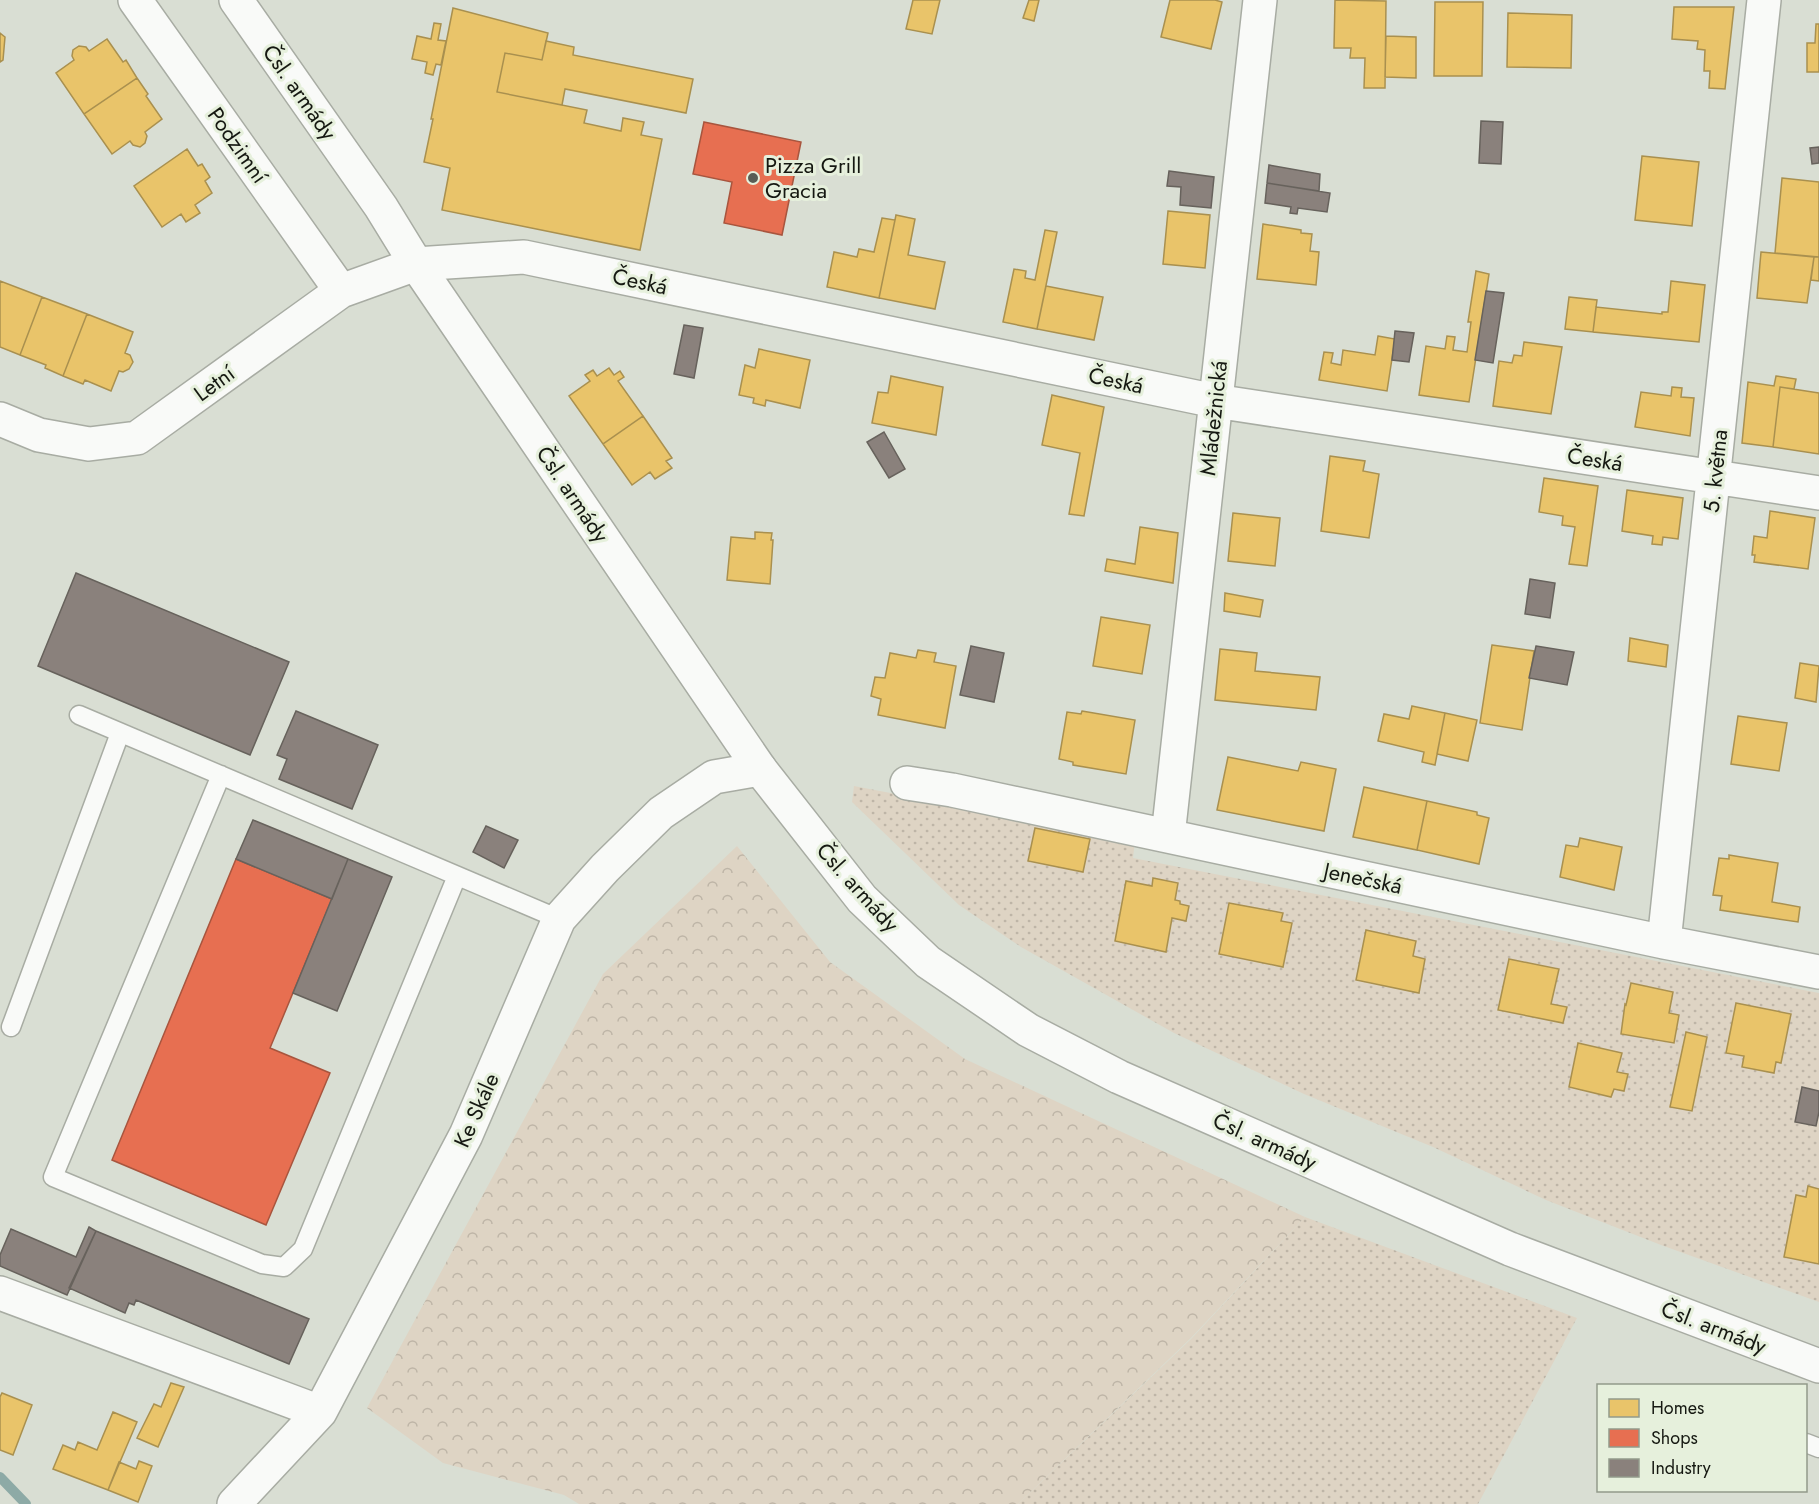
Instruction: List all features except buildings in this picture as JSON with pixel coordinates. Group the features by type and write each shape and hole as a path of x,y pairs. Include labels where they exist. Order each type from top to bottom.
{"street":[{"name":"Podzimní","path":"135,0 341,291"},
{"name":"Čsl. armády","path":"236,0 381,207 416,264 760,770 862,899 928,962 1028,1030 1119,1077 1510,1248 1819,1366"},
{"name":"Mládežnická","path":"1168,836 1260,0"},
{"name":"5. května","path":"1664,942 1764,0"},
{"name":"Česká","path":"416,264 524,257 1215,401 1819,493"},
{"name":"Letní","path":"0,419 39,435 89,444 137,438 341,291 416,264"},
{"name":"Ke Skále","path":"234,1504 320,1412 466,1135 559,919 604,868 661,813 714,777 760,770"},
{"name":"Jenečská","path":"907,783 952,790 1664,942 1819,972"},
{"path":"0,1293 320,1412"}],"lane":[{"path":"79,715 559,919"},
{"path":"11,1027 120,733"},
{"path":"221,775 53,1177 262,1264 284,1267 303,1249 457,876"}],"green space":[{"path":"854,786 1135,840 1133,858 1819,993 1819,1302 1661,1245 1546,1200 1433,1147 1304,1094 1174,1033 1021,947 959,905 852,802"},
{"path":"737,846 830,962 965,1059 1305,1217 1191,1338 1018,1504 579,1504 564,1495 443,1463 367,1408 603,974"},
{"path":"1305,1217 1577,1318 1478,1504 1018,1504 1191,1339"}],"waterway":[{"path":"0,1477 26,1504"}],"place":[{"name":"Pizza Grill Gracia","path":"753,178"}]}
